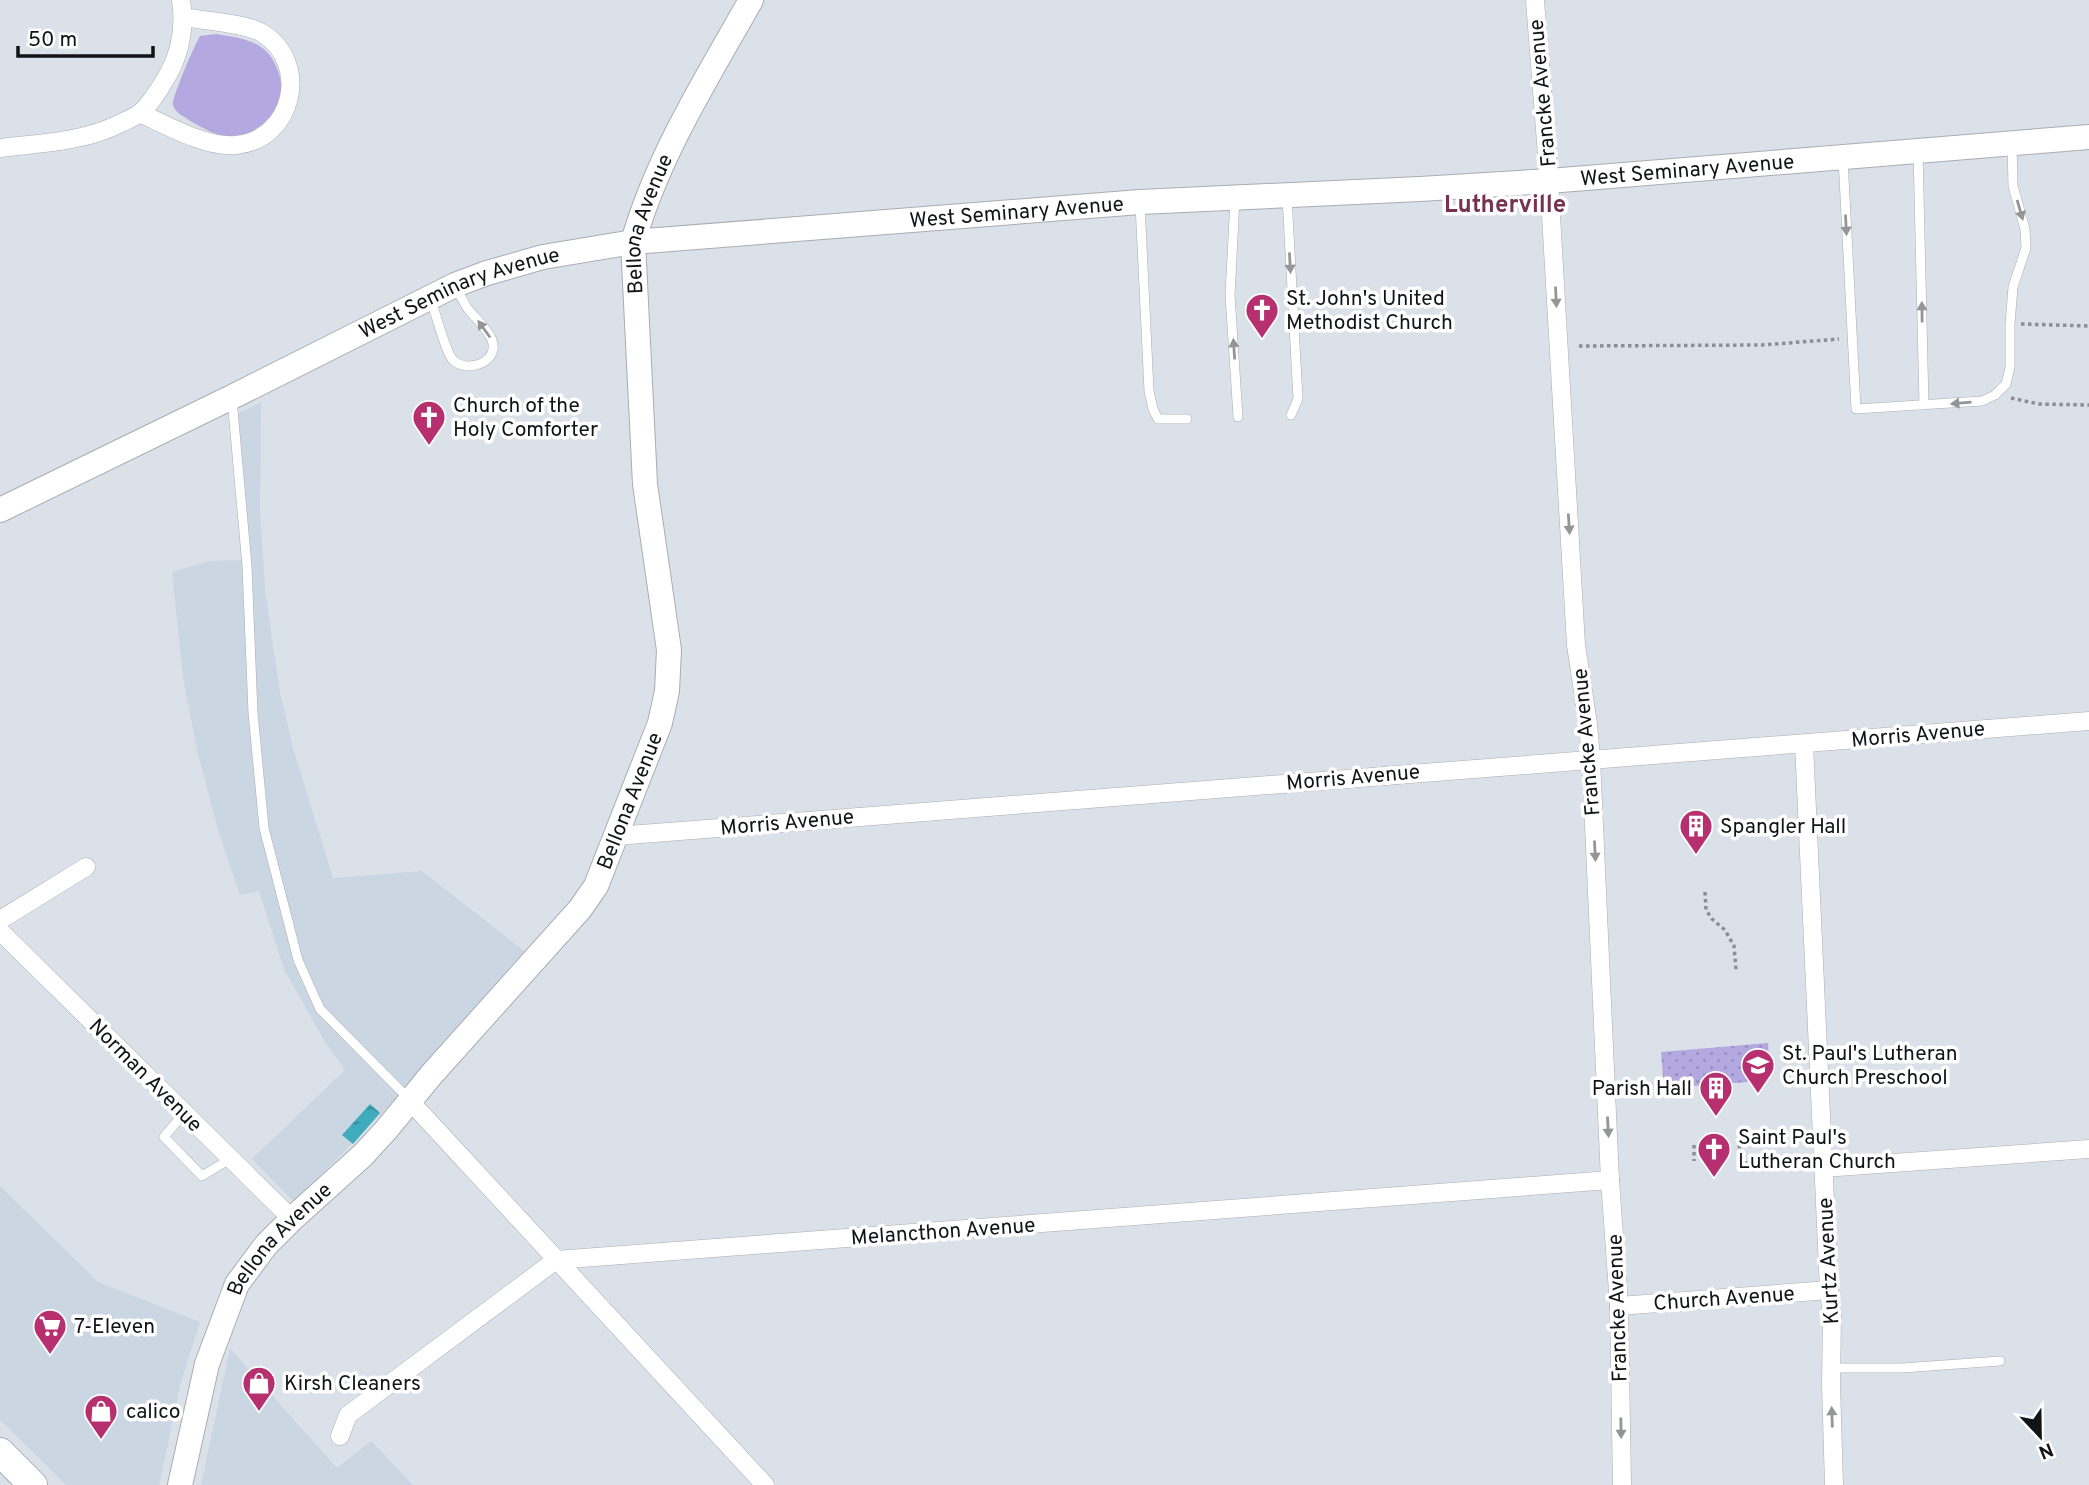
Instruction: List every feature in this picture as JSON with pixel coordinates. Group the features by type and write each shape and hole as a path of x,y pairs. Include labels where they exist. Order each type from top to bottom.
{"main road":[{"name":"Bellona Avenue","path":"180,1485 207,1364 237,1284 266,1245 363,1155 386,1130 409,1100 580,909 596,886 660,723 669,670 667,626 645,484 633,242 654,178 751,0"},
{"name":"West Seminary Avenue","path":"0,510 455,285 543,257 633,242 1140,202 1549,181 2089,137"},
{"path":"0,1452 33,1485"}],"street":[{"name":"Francke Avenue","path":"1535,0 1549,181 1576,645 1591,759 1610,1180 1619,1306 1622,1485"},
{"path":"0,148 79,139 103,132 140,113 174,64 182,37 182,8 263,34 276,46 286,61 291,80 290,99 282,119 254,141 222,145 140,113"},
{"name":"Morris Avenue","path":"616,836 2089,721"},
{"name":"Kurtz Avenue","path":"1804,744 1832,1316 1834,1485"},
{"path":"0,920 86,867"},
{"name":"Norman Avenue","path":"0,931 292,1219"},
{"path":"409,1100 765,1485"},
{"path":"1824,1168 2089,1149"},
{"name":"Melancthon Avenue","path":"556,1260 1610,1180"},
{"path":"340,1436 348,1415 556,1260"},
{"name":"Church Avenue","path":"1619,1306 1829,1290"}],"lane":[{"path":"1843,157 1856,409 1982,401 2006,384 2010,366 2013,287 2026,248 2025,229 2012,186 2012,143"},
{"path":"1918,151 1924,405"},
{"path":"1287,195 1297,399 1291,415"},
{"path":"1235,198 1230,295 1238,417"},
{"path":"1140,202 1149,391 1158,419 1187,419"},
{"path":"430,297 447,353 454,363 466,367 479,365 488,359 494,349 492,341 466,307 455,285"},
{"path":"232,397 247,566 253,713 264,828 298,960 320,1009 409,1100"},
{"path":"184,1113 164,1137 202,1176 230,1159"},
{"path":"1832,1368 1902,1368 2000,1361"}],"path":[{"path":"2010,324 2089,326"},
{"path":"1579,346 1762,345 1852,338"},
{"path":"1995,394 2039,404 2089,405"},
{"path":"1705,892 1706,910 1734,946 1736,970"},
{"path":"1732,1144 1758,1142"},
{"path":"1739,1143 1741,1163 1760,1162"},
{"path":"1694,1145 1694,1161"}],"shaded area":[{"path":"216,34 246,40 263,48 275,63 279,74 281,85 277,107 263,124 243,134 227,136 211,132 181,115 173,105 179,83 200,36"},
{"path":"261,402 260,512 265,589 273,646 293,748 333,878 422,871 528,954 382,1113 294,1202 252,1159 345,1070 325,1042 284,969 259,891 240,895 217,826 197,750 183,678 172,572 209,561 241,560 231,417"},
{"path":"1768,1043 1770,1073 1748,1075 1748,1082 1664,1088 1661,1052"},
{"path":"0,1186 98,1282 200,1322 181,1382 159,1485 66,1485 0,1420"},
{"path":"230,1348 337,1468 371,1441 413,1485 201,1485"}],"water":[{"path":"370,1104 380,1113 353,1144 342,1135"}],"place":[{"name":"St. John's United Methodist Church","path":"1262,340"},
{"name":"Church of the Holy Comforter","path":"429,447"},
{"name":"Spangler Hall","path":"1696,856"},
{"name":"St. Paul's Lutheran Church Preschool","path":"1758,1095"},
{"name":"Parish Hall","path":"1716,1118"},
{"name":"Saint Paul's Lutheran Church","path":"1714,1179"},
{"name":"7-Eleven","path":"50,1356"},
{"name":"Kirsh Cleaners","path":"259,1413"},
{"name":"calico","path":"101,1441"}],"district":[{"name":"Lutherville","path":"1505,204"}]}
